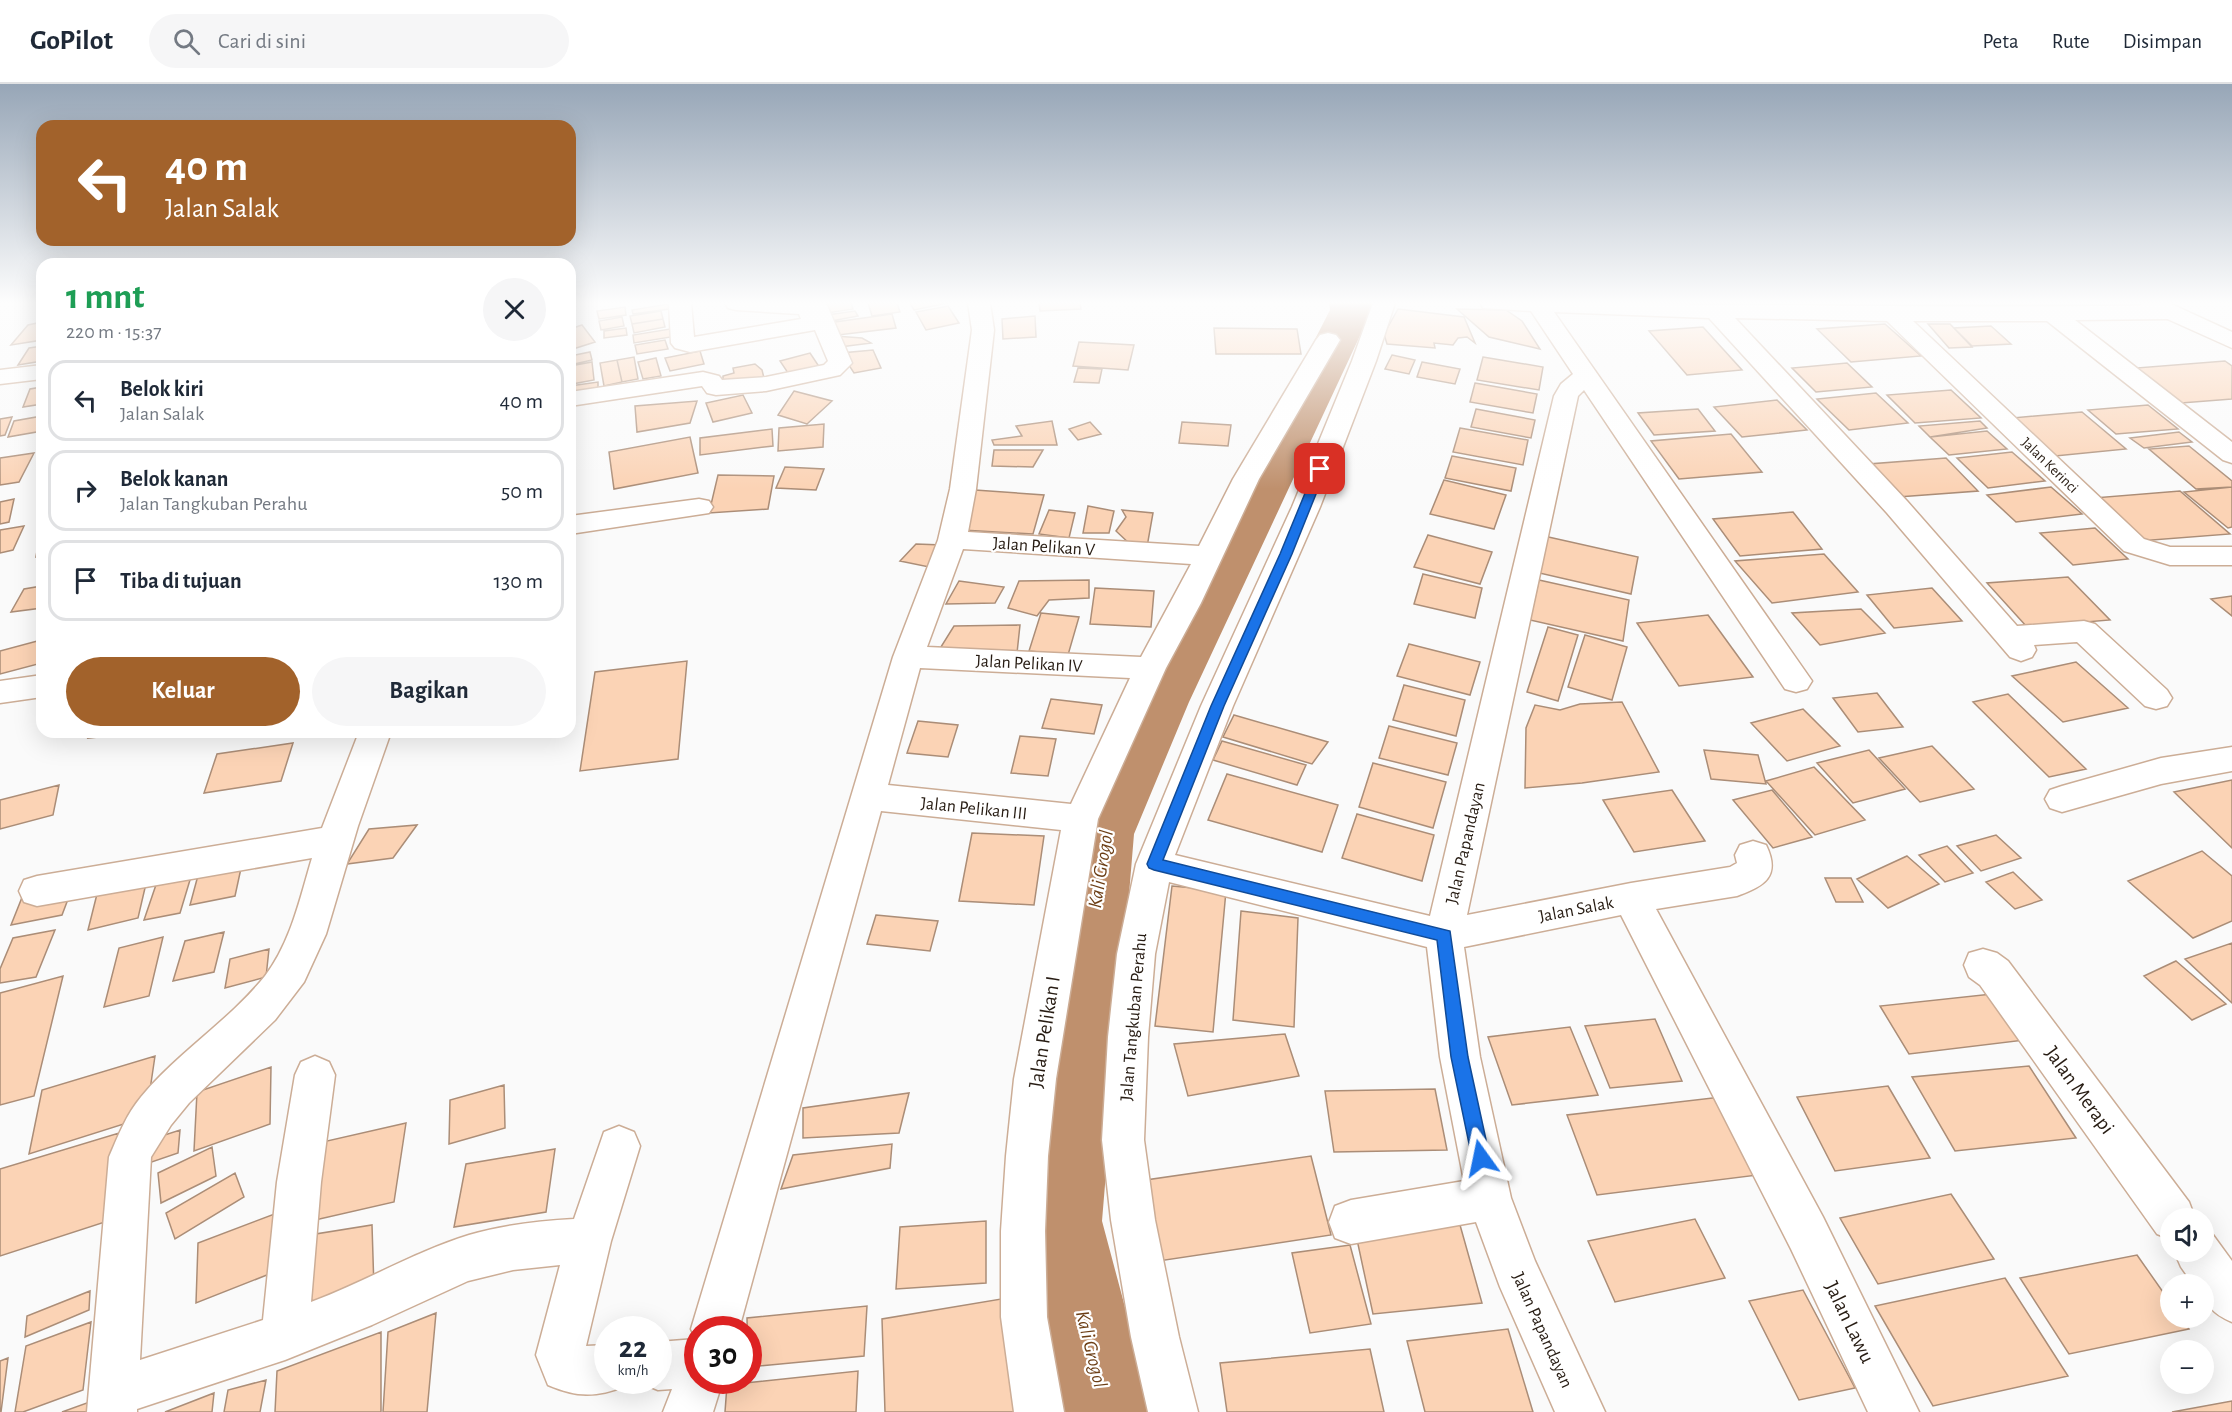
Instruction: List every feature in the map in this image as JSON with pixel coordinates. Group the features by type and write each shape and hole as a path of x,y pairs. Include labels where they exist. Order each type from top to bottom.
{"street":[{"path":"576,398 704,379 710,381 716,388 766,384 832,370 838,365"},
{"path":"719,1316 908,657 952,540 963,489 978,365"},
{"name":"Jalan Pelikan I","path":"1039,1412 1024,1317 1023,1231 1027,1156 1035,1079 1081,819 1150,668 1186,603 1246,479 1313,365"},
{"name":"Jalan Tangkuban Perahu","path":"1173,1412 1155,1337 1135,1231 1123,1140 1128,1037 1136,954 1154,864 1217,706 1306,507 1363,365"},
{"path":"1577,365 1796,681"},
{"path":"1765,365 1897,507 2015,643 2084,631 2156,698"},
{"name":"Jalan Kerinci","path":"1946,365 2134,545 2158,555 2175,558 2232,556"},
{"path":"2118,365 2232,455"},
{"path":"0,377 36,373"},
{"name":"Jalan Papandayan","path":"1580,1412 1516,1271 1489,1198 1460,1057 1444,935 1566,396 1585,377"},
{"path":"576,524 699,507"},
{"name":"Jalan Pelikan V","path":"952,540 1209,556"},
{"name":"Jalan Pelikan IV","path":"908,657 1150,668"},
{"path":"0,692 36,687"},
{"path":"373,738 335,840 319,902 301,951 280,986 251,1021 161,1106 135,1141 130,1157 113,1402 341,1315 466,1258 538,1243 589,1241"},
{"path":"2062,799 2161,771 2232,759"},
{"name":"Jalan Pelikan III","path":"867,796 1081,819"},
{"path":"37,891 335,840"},
{"path":"1631,898 1737,881 1754,871 1753,855"},
{"name":"Jalan Salak","path":"1154,864 1444,935 1631,898 1807,1233"},
{"name":"Jalan Merapi","path":"1983,965 1994,973 2166,1208"},
{"path":"285,1336 299,1182 315,1075"},
{"path":"594,1370 574,1371 565,1368 561,1363 563,1343 589,1241 619,1146"},
{"path":"1351,1222 1489,1198"},
{"name":"Jalan Lawu","path":"1807,1233 1894,1412"},
{"path":"2205,1262 2232,1299"},
{"path":"688,1412 694,1394"}],"building":[{"path":"576,365 592,365 594,380 576,383"},
{"path":"600,365 618,365 622,382 604,386"},
{"path":"618,365 635,365 638,379 622,382"},
{"path":"639,365 658,365 661,376 643,379"},
{"path":"668,365 699,365 670,371"},
{"path":"756,365 762,370 764,378 723,382 723,376 734,373 733,368"},
{"path":"783,365 818,365 820,368 790,376"},
{"path":"849,365 880,365 881,368 854,373"},
{"path":"1073,365 1129,365 1128,370"},
{"path":"1387,365 1413,365 1409,374 1385,369"},
{"path":"1421,365 1460,369 1455,384 1417,377"},
{"path":"1481,365 1543,367 1539,390 1477,380"},
{"path":"1678,365 1737,365 1742,370 1687,375"},
{"path":"1849,365 1872,387 1816,392 1792,368"},
{"path":"2231,365 2232,399 2181,403 2136,368"},
{"path":"1078,368 1102,369 1099,383 1074,382"},
{"path":"598,382 598,393 576,396 576,385"},
{"path":"1475,383 1537,394 1533,413 1470,402"},
{"path":"36,388 36,405 23,407 30,389"},
{"path":"1951,390 1981,418 1915,423 1887,395"},
{"path":"794,391 832,401 807,424 778,415"},
{"path":"1876,393 1908,423 1849,430 1817,399"},
{"path":"743,395 752,413 713,422 706,403"},
{"path":"1777,400 1807,430 1742,437 1714,407"},
{"path":"697,401 690,423 637,432 635,406"},
{"path":"2148,405 2178,429 2116,434 2088,410"},
{"path":"1476,409 1535,420 1531,438 1471,427"},
{"path":"1698,409 1715,431 1654,435 1638,413"},
{"path":"2082,412 2126,449 2055,456 2012,418"},
{"path":"12,417 5,435 0,436 0,419"},
{"path":"36,417 36,432 8,437 14,421"},
{"path":"1052,421 1057,445 994,445 992,440 1022,436 1016,426"},
{"path":"1980,421 1987,428 1930,437 1919,426"},
{"path":"1090,422 1101,434 1078,440 1069,429"},
{"path":"1182,422 1231,425 1228,446 1179,443"},
{"path":"824,424 823,447 778,451 779,428"},
{"path":"1460,428 1528,440 1523,465 1453,452"},
{"path":"772,429 773,446 700,455 700,438"},
{"path":"1987,431 2007,449 1949,455 1930,437"},
{"path":"2179,432 2192,442 2144,448 2130,438"},
{"path":"1731,434 1762,472 1679,479 1651,441"},
{"path":"690,437 698,473 614,489 609,452"},
{"path":"2189,446 2232,481 2232,487 2196,489 2149,449"},
{"path":"994,450 1043,450 1033,467 992,466"},
{"path":"2012,452 2045,481 1988,488 1957,458"},
{"path":"34,453 19,482 0,485 0,458"},
{"path":"1452,456 1516,468 1511,491 1445,478"},
{"path":"1946,458 1978,491 1898,497 1869,464"},
{"path":"785,467 824,469 816,490 776,488"},
{"path":"718,475 774,476 768,509 709,513"},
{"path":"1444,480 1506,495 1494,529 1430,514"},
{"path":"2051,487 2082,514 2016,522 1987,495"},
{"path":"2232,487 2232,527 2228,528 2184,492"},
{"path":"975,490 1044,495 1033,534 962,530"},
{"path":"2180,491 2230,534 2139,541 2093,498"},
{"path":"14,499 9,522 0,524 0,502"},
{"path":"1088,506 1114,511 1109,533 1083,533"},
{"path":"1049,510 1075,513 1069,538 1039,534"},
{"path":"1122,510 1153,513 1147,547 1132,546 1116,531 1126,517"},
{"path":"1793,512 1822,549 1740,556 1713,519"},
{"path":"24,526 13,550 0,553 0,530"},
{"path":"2095,528 2128,559 2073,565 2040,533"},
{"path":"1428,535 1492,552 1480,584 1414,567"},
{"path":"1544,536 1638,557 1631,594 1535,572"},
{"path":"916,544 942,545 929,567 900,561"},
{"path":"1824,554 1858,592 1772,603 1735,561"},
{"path":"1423,574 1482,588 1475,618 1414,604"},
{"path":"2068,577 2110,620 2027,627 1987,583"},
{"path":"1089,580 1089,598 1049,600 1037,616 1008,608 1019,581"},
{"path":"1539,580 1629,600 1623,641 1530,620"},
{"path":"959,581 1004,587 995,603 946,604"},
{"path":"36,587 36,609 11,612 24,589"},
{"path":"1095,588 1154,591 1151,627 1090,624"},
{"path":"1932,588 1962,621 1894,628 1867,595"},
{"path":"2232,596 2232,616 2211,599"},
{"path":"1861,609 1885,633 1820,645 1792,613"},
{"path":"1041,613 1079,617 1068,655 1029,651"},
{"path":"1708,615 1753,677 1679,686 1637,623"},
{"path":"1020,625 1017,653 939,650 954,626"},
{"path":"1548,627 1578,635 1558,701 1527,692"},
{"path":"1585,635 1627,647 1612,700 1568,687"},
{"path":"36,641 36,665 0,674 0,651"},
{"path":"1409,644 1480,662 1470,695 1397,676"},
{"path":"687,661 678,759 580,771 595,672"},
{"path":"2076,662 2128,708 2063,722 2012,676"},
{"path":"1404,685 1465,700 1456,736 1393,720"},
{"path":"1877,693 1903,727 1858,732 1833,698"},
{"path":"2008,694 2086,769 2049,777 1973,702"},
{"path":"1051,699 1102,705 1094,734 1042,728"},
{"path":"1622,702 1659,772 1525,788 1526,728 1535,705 1560,710 1580,704"},
{"path":"1803,709 1840,746 1787,761 1751,723"},
{"path":"1234,715 1328,742 1312,764 1223,737"},
{"path":"918,721 958,725 948,757 907,753"},
{"path":"1389,726 1457,743 1448,775 1379,758"},
{"path":"1020,736 1056,739 1048,776 1011,773"},
{"path":"1222,741 1306,765 1297,785 1213,760"},
{"path":"293,743 281,781 204,793 217,754"},
{"path":"1932,746 1974,789 1920,802 1879,758"},
{"path":"1704,750 1758,755 1766,784 1711,779"},
{"path":"1869,750 1905,789 1853,803 1817,763"},
{"path":"1373,763 1446,782 1433,828 1359,807"},
{"path":"1814,767 1865,820 1815,835 1766,781"},
{"path":"1227,774 1338,805 1322,852 1208,820"},
{"path":"2232,780 2232,848 2174,792"},
{"path":"59,785 53,815 0,829 0,800"},
{"path":"1672,790 1705,841 1634,852 1603,800"},
{"path":"1772,790 1812,837 1773,848 1733,800"},
{"path":"1357,814 1434,835 1422,881 1342,858"},
{"path":"417,825 393,858 347,864 369,829"},
{"path":"972,833 1044,836 1034,905 959,901"},
{"path":"1996,835 2021,858 1981,871 1957,846"},
{"path":"1947,846 1973,873 1945,882 1919,855"},
{"path":"2202,851 2232,876 2232,921 2193,938 2128,881"},
{"path":"1907,856 1939,884 1888,908 1857,879"},
{"path":"243,859 235,896 190,905 200,868"},
{"path":"193,870 180,913 144,920 159,876"},
{"path":"2013,872 2042,900 2015,909 1986,882"},
{"path":"148,875 138,918 88,930 99,886"},
{"path":"1825,878 1851,878 1863,902 1836,902"},
{"path":"73,886 62,915 11,925 23,895"},
{"path":"1172,886 1226,891 1213,1032 1155,1026"},
{"path":"1241,911 1298,918 1294,1027 1233,1020"},
{"path":"876,915 938,921 930,951 867,944"},
{"path":"55,930 36,977 0,983 0,969 13,938"},
{"path":"224,932 214,972 173,981 185,941"},
{"path":"163,937 149,996 104,1007 119,948"},
{"path":"2232,943 2232,1003 2185,959"},
{"path":"269,949 266,977 225,988 230,959"},
{"path":"2176,961 2226,1004 2192,1020 2144,976"},
{"path":"63,976 34,1096 0,1105 0,993"},
{"path":"1992,994 2025,1040 1909,1054 1880,1006"},
{"path":"1655,1019 1682,1081 1610,1088 1585,1026"},
{"path":"1570,1027 1598,1095 1512,1105 1488,1037"},
{"path":"1285,1034 1299,1076 1188,1096 1174,1044"},
{"path":"155,1056 146,1117 29,1154 42,1090"},
{"path":"2029,1066 2076,1138 1955,1151 1912,1077"},
{"path":"271,1067 270,1124 194,1151 197,1092"},
{"path":"504,1085 505,1128 449,1144 450,1100"},
{"path":"1888,1086 1930,1158 1835,1171 1797,1097"},
{"path":"1435,1089 1447,1150 1334,1152 1325,1091"},
{"path":"909,1093 899,1133 803,1138 803,1108"},
{"path":"1721,1097 1758,1175 1597,1195 1567,1115"},
{"path":"406,1123 394,1202 302,1223 318,1143"},
{"path":"180,1130 178,1153 143,1165 146,1141"},
{"path":"119,1133 105,1222 0,1256 0,1169"},
{"path":"892,1144 890,1168 781,1189 793,1155"},
{"path":"212,1147 216,1176 161,1203 158,1173"},
{"path":"555,1149 546,1212 454,1227 466,1164"},
{"path":"1311,1156 1331,1235 1152,1262 1139,1181"},
{"path":"235,1173 244,1197 175,1239 166,1213"},
{"path":"1951,1194 1994,1259 1878,1284 1840,1218"},
{"path":"277,1213 277,1271 196,1303 198,1243"},
{"path":"1695,1219 1725,1278 1615,1302 1588,1241"},
{"path":"986,1221 986,1283 896,1289 900,1227"},
{"path":"372,1225 374,1289 297,1318 297,1237"},
{"path":"1460,1225 1482,1303 1373,1314 1356,1235"},
{"path":"1350,1245 1371,1324 1310,1333 1292,1253"},
{"path":"2137,1255 2160,1288 2160,1328 2189,1329 2069,1354 2020,1278"},
{"path":"2005,1278 2068,1376 1933,1406 1875,1306"},
{"path":"1803,1290 1855,1388 1799,1400 1749,1301"},
{"path":"90,1291 89,1310 25,1337 27,1316"},
{"path":"1007,1298 1018,1412 885,1412 882,1319"},
{"path":"867,1306 864,1356 762,1366 762,1316"},
{"path":"436,1313 427,1412 383,1412 388,1332"},
{"path":"91,1322 83,1390 23,1412 15,1412 26,1346"},
{"path":"1508,1329 1533,1412 1425,1412 1407,1341"},
{"path":"381,1332 381,1412 275,1412 277,1371"},
{"path":"1370,1349 1384,1412 1227,1412 1220,1363"},
{"path":"8,1358 1,1412 0,1412 0,1361"},
{"path":"858,1371 856,1412 725,1412 726,1394 762,1394 762,1381"},
{"path":"266,1380 260,1412 224,1412 228,1390"},
{"path":"214,1393 212,1412 165,1412"},
{"path":"95,1400 94,1412 62,1412"},
{"path":"2232,1401 2232,1412 2172,1412"}],"waterway":[{"name":"Kali Grogol","path":"1107,1412 1061,1221 1101,834 1159,702 1324,365"}],"route":[{"path":"1320,469 1286,554 1217,706 1154,864 1444,935 1460,1057 1481,1158"}]}
